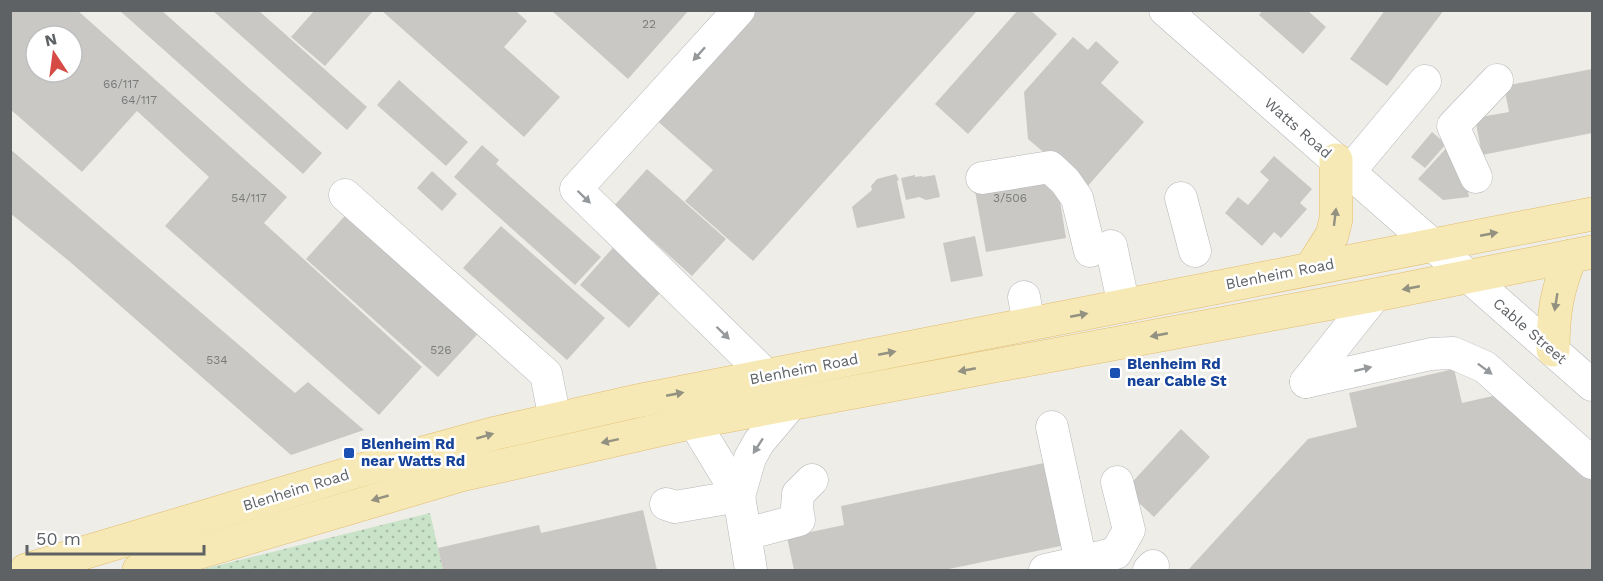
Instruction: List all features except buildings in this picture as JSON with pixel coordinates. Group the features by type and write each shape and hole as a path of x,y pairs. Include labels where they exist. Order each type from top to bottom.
{"main road":[{"path":"1311,268 1332,235 1342,166"},
{"name":"Blenheim Road","path":"139,570 414,472 496,433 767,376 1027,311 1124,306 1593,214"},
{"name":"Blenheim Road","path":"26,570 414,472 472,472 694,422 1375,295 1582,254"},
{"path":"1553,351 1556,300 1560,281 1582,254"}],"street":[{"path":"739,10 576,189 767,376"},
{"name":"Watts Road","path":"1171,12 1432,245"},
{"path":"1476,177 1453,126 1497,80"},
{"path":"1342,166 1425,81"},
{"path":"982,178 1050,167 1065,181 1077,198 1124,306"},
{"path":"345,195 446,275 546,374 555,419"},
{"path":"1181,198 1195,251"},
{"name":"Cable Street","path":"1432,245 1593,386"},
{"path":"1375,295 1306,382 1431,354 1453,352 1485,367 1593,463"},
{"path":"739,496 750,458 759,442 791,404"},
{"path":"694,422 739,496 751,570"},
{"path":"1052,427 1081,562"},
{"path":"746,534 799,520 798,494 812,480"},
{"path":"1045,570 1116,553 1129,530 1118,482"},
{"path":"666,504 675,507 739,496"}],"green space":[{"path":"430,513 443,570 199,570"}],"place":[{"name":"Blenheim Rd near Cable St","path":"1115,373"},
{"name":"Blenheim Rd near Watts Rd","path":"349,453"}]}
